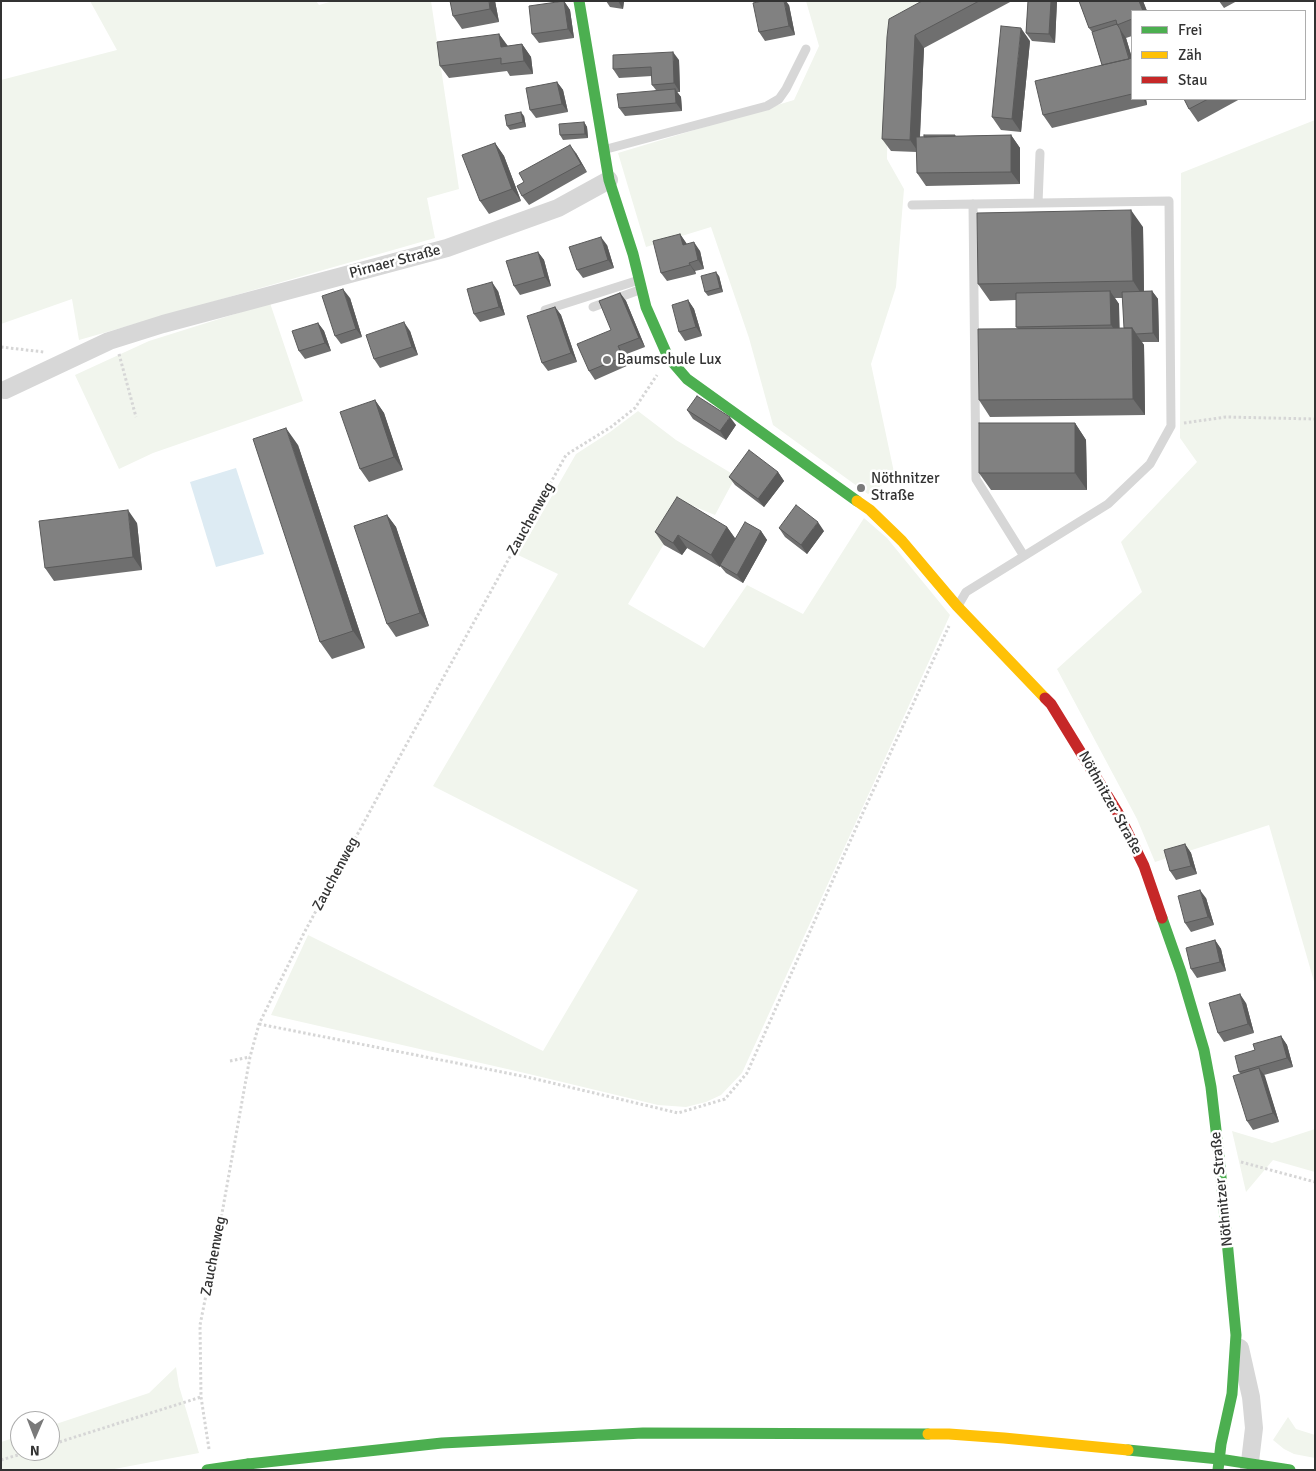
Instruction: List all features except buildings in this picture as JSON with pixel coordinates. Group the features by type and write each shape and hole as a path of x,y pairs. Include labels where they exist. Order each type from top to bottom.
{"street":[{"path":"579,1 609,180"},
{"name":"Nöthnitzer Straße","path":"609,180 633,254 646,307 668,358 687,379 870,510 902,540 957,606 1051,704 1118,813 1144,866 1181,972 1204,1050 1211,1087 1219,1156 1236,1335 1251,1397 1254,1428 1250,1467"},
{"name":"Pirnaer Straße","path":"5,390 114,339 163,324 448,248 558,208 609,180"},
{"name":"Nöthnitzer Straße","path":"1218,1464 1232,1394 1236,1335"},
{"path":"207,1470 442,1443 642,1433 949,1434 1014,1439 1218,1464 1290,1470"}],"lane":[{"path":"603,150 767,106 779,99 786,89 806,48"},
{"path":"1038,203 1040,153"},
{"path":"912,205 1169,201 1171,426 1150,464 1108,504 966,592 957,606"},
{"path":"973,204 976,479 1024,556"},
{"path":"594,307 641,284"},
{"path":"540,312 641,284"}],"path":[{"path":"114,339 136,416"},
{"path":"1,347 49,352"},
{"name":"Zauchenweg","path":"210,1452 200,1397 200,1325 250,1057 260,1024 304,933 566,455 611,427 635,408 668,358"},
{"path":"1171,426 1226,417 1315,419"},
{"path":"260,1024 527,1077 678,1112 724,1099 747,1073 957,606"},
{"path":"230,1061 250,1057"},
{"path":"1219,1156 1315,1182"},
{"path":"60,1442 200,1397"}],"shaded area":[{"path":"90,1 316,1 319,5 333,1 431,1 459,189 427,198 435,238 79,340 72,299 1,324 1,80 117,50"},
{"path":"806,1 939,1 888,81 887,159 904,189 896,287 871,364 895,477 868,494 773,425 749,338 711,227 646,247 618,153 794,100 819,46"},
{"path":"1315,120 1315,985 1269,825 1155,862 1137,819 1057,669 1142,592 1121,542 1197,462 1180,438 1181,173"},
{"path":"270,303 303,401 153,453 119,469 75,375 149,341"},
{"path":"638,411 676,440 736,476 715,515 688,504 628,604 704,648 747,585 803,614 864,518 887,538 950,615 742,1073 721,1095 706,1102 686,1107 658,1105 271,1015 308,935 543,1051 638,890 433,786 558,574 518,555 576,454"},
{"path":"236,468 264,554 216,567 190,482"},
{"path":"1315,1129 1315,1172 1273,1160 1246,1192 1232,1131 1272,1143"},
{"path":"176,1367 179,1386 199,1453 109,1470 1,1470 1,1442 10,1439 10,1461 60,1461 60,1423 149,1393"},
{"path":"1288,1417 1296,1429 1315,1435 1315,1458 1294,1454 1273,1440"}],"traffic: fast":[{"path":"579,1 609,180 633,254 646,307 668,357 687,379 857,501"},
{"path":"1162,918 1181,972 1204,1050 1211,1087 1219,1156 1236,1335 1232,1394 1221,1444 1218,1470"},
{"path":"248,1464 442,1443 643,1433 928,1434"},
{"path":"1128,1450 1219,1459 1290,1470"},
{"path":"207,1470 248,1464"}],"traffic: slow":[{"path":"857,501 870,510 902,541 957,606 1045,698"},
{"path":"928,1434 1004,1438 1128,1450"}],"traffic: jam":[{"path":"1045,698 1051,704 1118,813 1144,866 1162,918"}],"place":[{"name":"Baumschule Lux","path":"607,360"},
{"name":"Nöthnitzer Straße","path":"861,488"}]}
